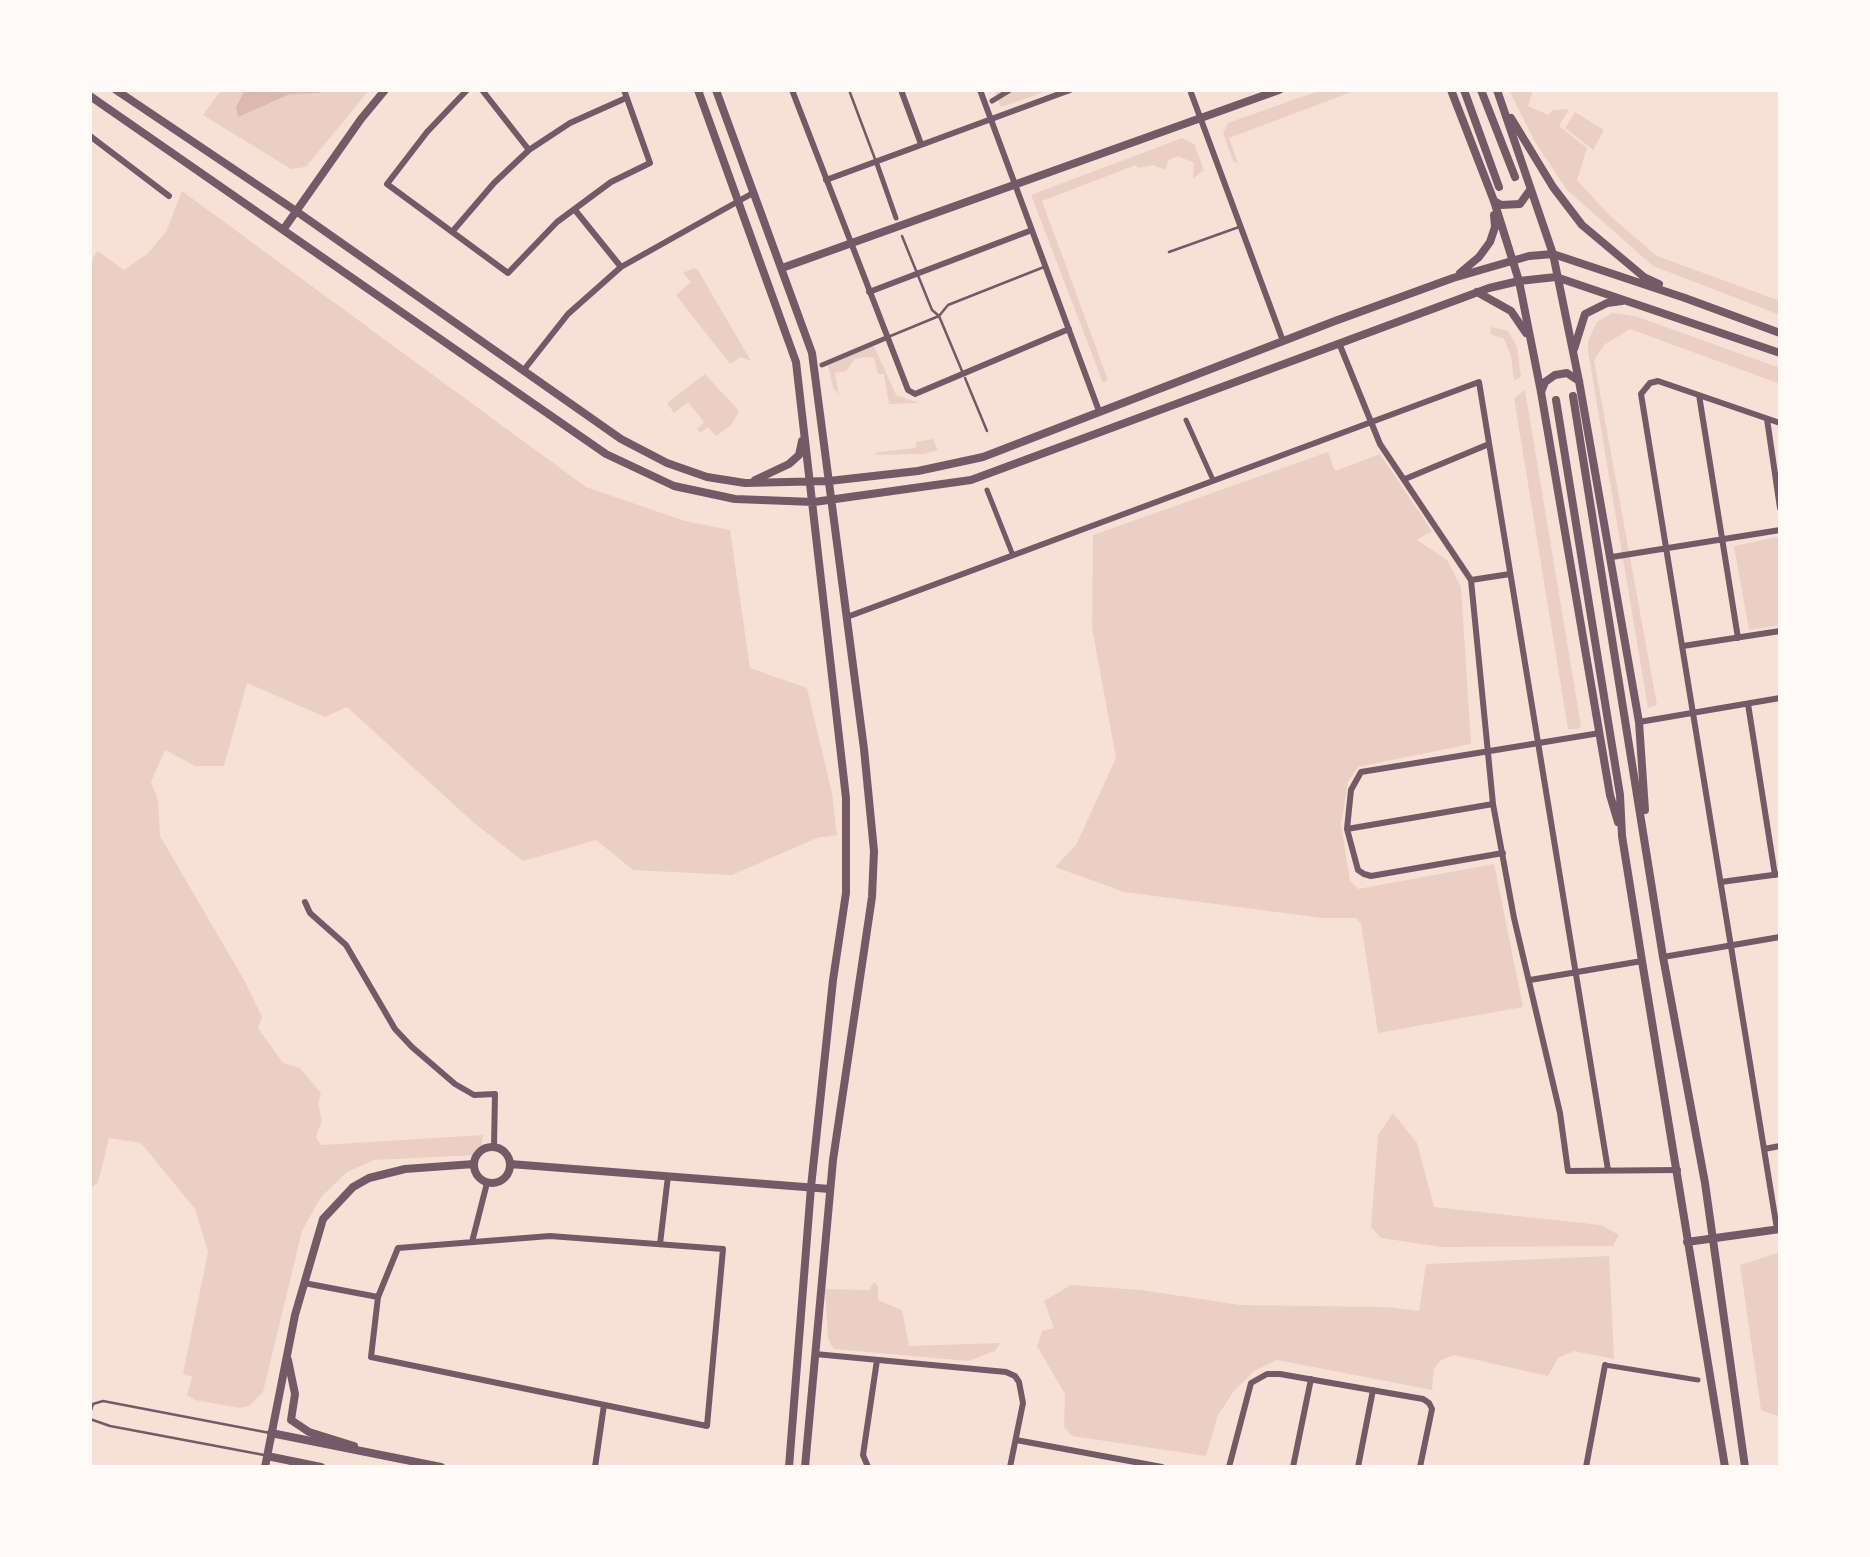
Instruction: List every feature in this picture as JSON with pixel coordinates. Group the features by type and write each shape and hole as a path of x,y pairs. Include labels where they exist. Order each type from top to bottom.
{"street":[{"path":"116,90 621,439 667,463 746,484 811,482 951,466 1453,278 1512,260 1552,254 1780,334"},
{"path":"283,230 360,118 385,90"},
{"path":"452,232 529,150 625,94 650,163 611,182 557,222 508,273 452,232 387,184 426,132 467,90"},
{"path":"482,90 529,150"},
{"path":"698,90 796,362 843,754 846,893 810,1187 789,1465"},
{"path":"716,90 812,353 874,851 872,897 830,1189 806,1466"},
{"path":"792,90 904,384 914,394 1069,329"},
{"path":"901,90 920,144"},
{"path":"980,90 1100,412"},
{"path":"992,101 1010,90"},
{"path":"826,180 1070,90"},
{"path":"1190,90 1290,361"},
{"path":"782,268 1278,90"},
{"path":"1451,90 1494,201 1519,281 1610,795 1622,836"},
{"path":"1464,90 1499,187"},
{"path":"1480,90 1515,177"},
{"path":"1498,94 1552,254 1579,381 1639,722 1646,792 1644,830"},
{"path":"1498,94 1533,157 1582,224 1644,277 1685,298"},
{"path":"90,96 606,454 674,486 708,494 774,502 814,502 971,480 1476,292 1519,281 1556,277 1780,353"},
{"path":"90,136 170,196"},
{"path":"876,160 896,218"},
{"path":"1494,201 1502,205 1520,204 1529,194 1530,186"},
{"path":"523,372 568,314 621,267 753,193"},
{"path":"1453,278 1480,257 1490,242 1495,227 1494,201"},
{"path":"574,209 621,267"},
{"path":"869,292 1032,230"},
{"path":"1476,292 1520,321 1532,350"},
{"path":"1572,353 1585,314 1626,300"},
{"path":"822,365 886,338"},
{"path":"1339,343 1370,424 1471,580 1494,804 1514,918 1560,1113 1568,1171 1678,1170"},
{"path":"1541,392 1555,374 1568,374 1579,381"},
{"path":"1687,1242 1778,1229 1641,394 1658,381 1780,423"},
{"path":"847,616 1479,382 1608,1170"},
{"path":"1699,394 1738,638"},
{"path":"1572,396 1712,1239 1745,1467"},
{"path":"1556,400 1620,795 1622,836 1725,1467"},
{"path":"746,484 782,470 799,455 803,444 802,416"},
{"path":"1767,419 1780,508"},
{"path":"1186,420 1213,480"},
{"path":"1405,479 1489,444"},
{"path":"987,490 1012,553"},
{"path":"1612,557 1780,530"},
{"path":"1471,580 1510,574"},
{"path":"1683,646 1780,631"},
{"path":"1639,722 1780,698"},
{"path":"1721,882 1778,875 1748,704"},
{"path":"1503,853 1371,876 1358,870 1347,829 1351,790 1361,772 1600,732"},
{"path":"843,754 864,749"},
{"path":"1347,829 1494,804"},
{"path":"305,902 310,913 346,945 395,1029 412,1047 474,1095 495,1094 494,1148"},
{"path":"1530,980 1780,937"},
{"path":"1764,1148 1780,1146"},
{"path":"494,1148 507,1155 509,1172 501,1181 486,1183 478,1178 474,1164 481,1150 494,1148"},
{"path":"266,1467 287,1355 323,1219 353,1187 369,1178 405,1170 474,1164"},
{"path":"510,1164 830,1189"},
{"path":"660,1244 668,1175"},
{"path":"472,1242 486,1183"},
{"path":"550,1236 660,1244 723,1249 707,1426 371,1357 378,1297 398,1248 550,1236"},
{"path":"304,1282 378,1297"},
{"path":"814,1354 1006,1372 1014,1376 1023,1403 1010,1467"},
{"path":"287,1355 294,1394 290,1414 295,1425 372,1453"},
{"path":"868,1467 863,1455 877,1360"},
{"path":"1586,1467 1605,1365 1698,1380"},
{"path":"1230,1467 1251,1383 1267,1374 1429,1403 1432,1409 1420,1467"},
{"path":"1293,1467 1311,1379"},
{"path":"1358,1467 1373,1390"},
{"path":"596,1467 604,1405"},
{"path":"271,1433 441,1467"},
{"path":"1016,1440 1162,1467"},
{"path":"267,1456 321,1467"}],"lane":[{"path":"849,90 876,160"},
{"path":"1168,252 1240,226"},
{"path":"902,236 987,431"},
{"path":"886,338 939,316 948,306 1045,266"},
{"path":"267,1456 110,1426 90,1416 93,1404 103,1401 271,1433"}],"shaded area":[{"path":"221,90 369,90 306,167 291,169 203,115"},
{"path":"245,90 323,90 290,94 238,117 236,107"},
{"path":"994,90 1050,90 1001,107"},
{"path":"1321,90 1357,90 1229,138 1238,163 1233,161 1223,133 1228,123"},
{"path":"1509,90 1533,90 1528,106 1549,115 1552,110 1569,109 1559,126 1587,148 1577,180 1608,214 1657,256 1780,301 1780,315 1653,266 1567,190 1535,142"},
{"path":"1575,112 1604,130 1593,150 1565,128"},
{"path":"1182,138 1194,144 1204,170 1193,179 1194,163 1178,156 1169,160 1165,170 1136,165 1042,201 1108,380 1103,383 1031,195"},
{"path":"182,191 586,487 685,521 730,530 750,668 807,688 832,793 837,835 817,838 732,875 633,870 596,840 523,861 474,823 347,707 325,717 247,683 224,766 195,766 165,750 151,782 158,800 160,836 243,978 262,1017 258,1028 283,1063 300,1068 321,1093 318,1104 322,1120 316,1137 321,1145 483,1135 477,1155 374,1160 347,1172 321,1197 302,1231 263,1392 249,1406 240,1408 187,1395 192,1377 183,1374 208,1252 195,1209 141,1143 109,1138 98,1183 90,1188 90,261 98,251 124,270 147,254 166,232"},
{"path":"698,270 751,361 741,357 730,364 676,295 691,282 683,273"},
{"path":"1612,313 1635,316 1780,368 1780,384 1630,329 1604,345 1594,360 1657,705 1648,708 1588,351 1597,322"},
{"path":"1491,327 1508,331 1517,347 1521,377 1514,381 1504,339 1490,334"},
{"path":"874,346 896,395 919,403 889,404 884,374 878,374 874,358 855,359 846,371 835,373 839,395 833,388 828,365"},
{"path":"705,374 739,411 732,424 716,436 708,427 700,433 697,429 704,422 688,402 674,413 667,403"},
{"path":"1525,390 1581,726 1578,729 1568,729 1514,398"},
{"path":"933,439 938,450 875,455 916,448 916,442"},
{"path":"1328,452 1335,471 1380,454 1432,531 1417,540 1447,560 1461,587 1471,744 1358,767 1348,782 1341,824 1350,881 1358,889 1494,864 1523,1007 1378,1033 1361,924 1356,918 1322,918 1124,892 1055,867 1076,845 1116,758 1092,628 1093,535"},
{"path":"1777,537 1780,625 1749,630 1734,546"},
{"path":"1393,1113 1417,1143 1434,1207 1601,1225 1619,1235 1613,1246 1442,1247 1381,1238 1371,1227 1378,1135"},
{"path":"1780,1252 1780,1417 1761,1410 1740,1265"},
{"path":"1609,1256 1614,1359 1574,1351 1558,1358 1548,1376 1454,1355 1441,1360 1434,1369 1432,1390 1277,1360 1254,1371 1234,1391 1218,1415 1206,1456 1072,1436 1064,1427 1065,1394 1037,1346 1042,1331 1054,1328 1044,1301 1071,1285 1141,1290 1240,1305 1419,1311 1426,1264"},
{"path":"874,1282 878,1286 878,1300 902,1310 909,1346 1000,1343 995,1351 968,1361 834,1349 828,1339 825,1289 869,1290"}]}
